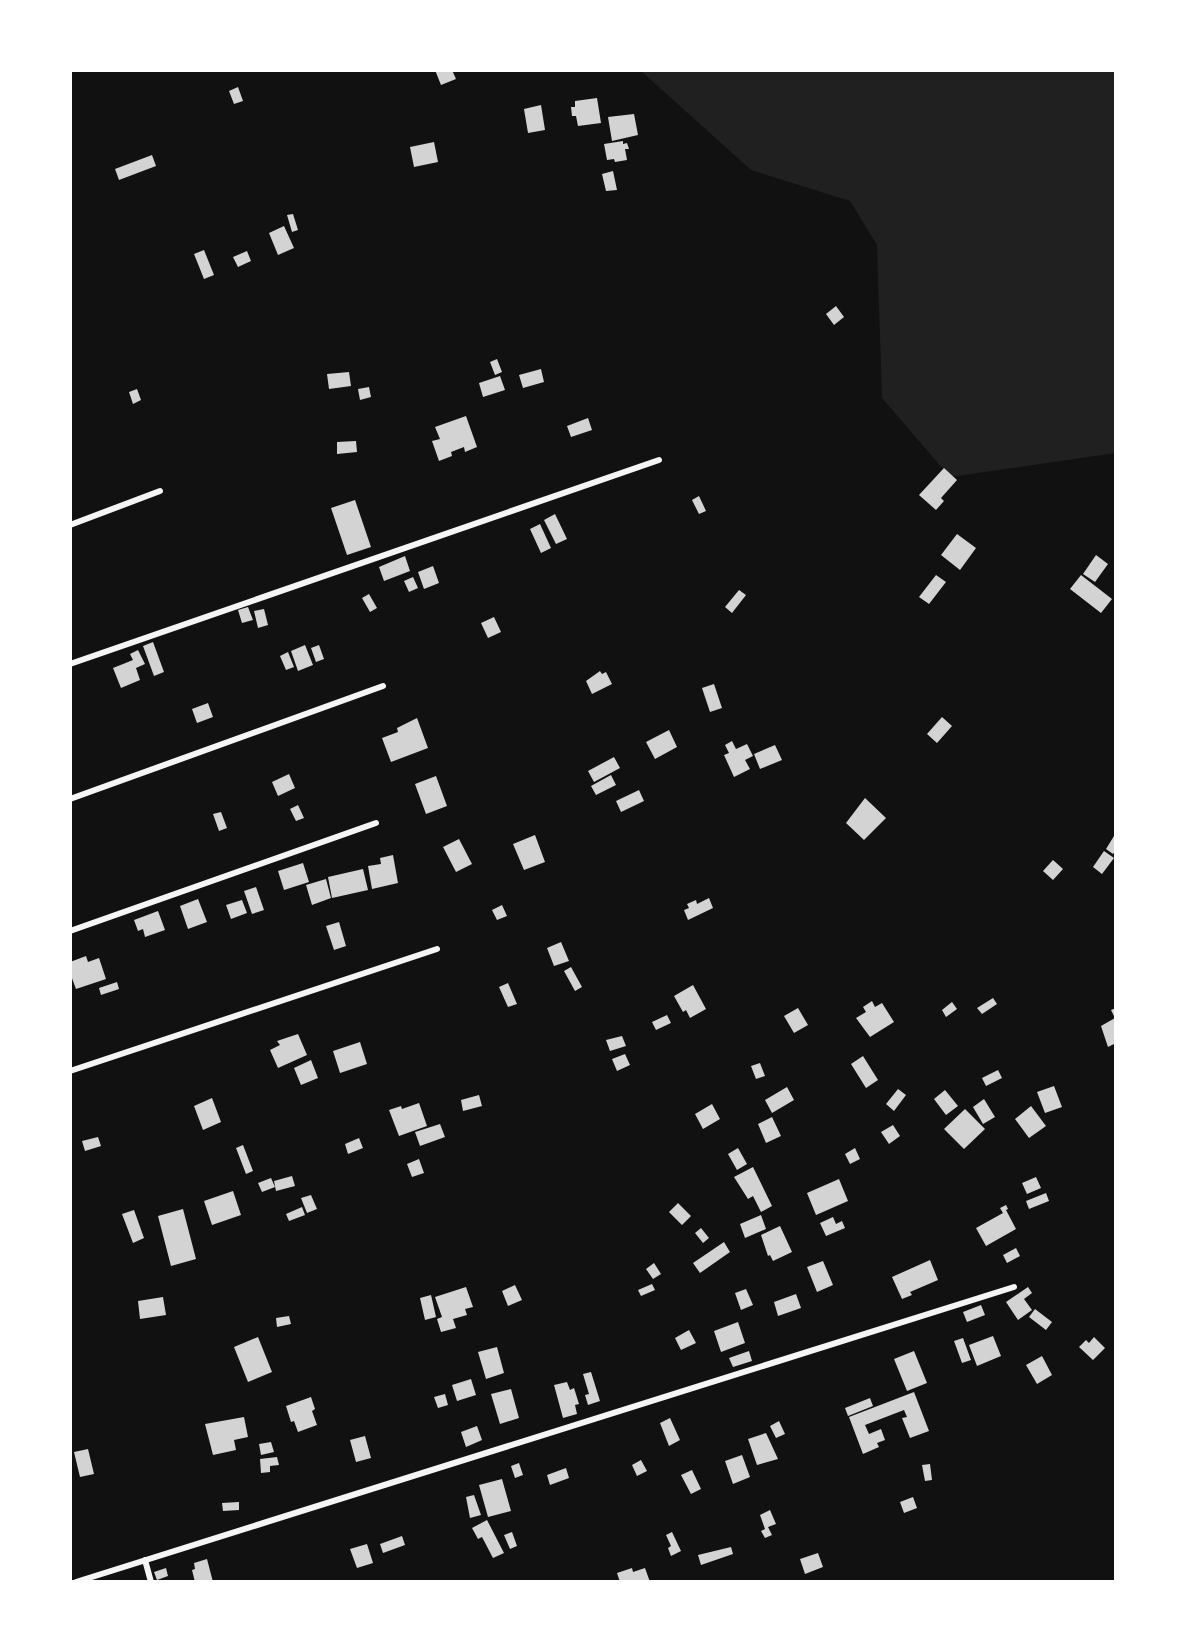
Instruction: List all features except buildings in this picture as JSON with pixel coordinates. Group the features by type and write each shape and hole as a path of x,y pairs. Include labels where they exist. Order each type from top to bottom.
{"street":[{"path":"70,664 659,460"},
{"path":"70,525 160,491"},
{"path":"70,799 383,686"},
{"path":"70,931 376,823"},
{"path":"70,1071 437,949"},
{"path":"76,1582 1014,1287"},
{"path":"145,1560 151,1582"}],"shaded area":[{"path":"640,70 1116,70 1116,453 950,477 882,398 877,245 850,201 751,170"}]}
